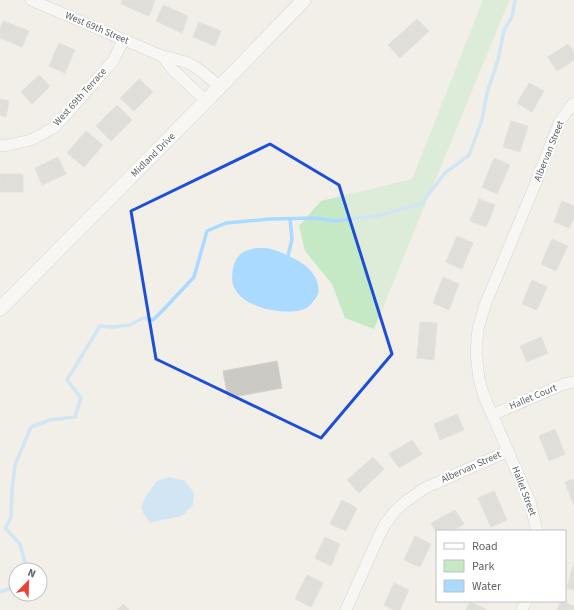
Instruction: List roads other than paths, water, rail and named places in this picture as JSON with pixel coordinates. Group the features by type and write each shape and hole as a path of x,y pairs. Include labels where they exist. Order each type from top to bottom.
{"street":[{"name":"West 69th Street","path":"31,0 162,56 193,65 220,87"},
{"name":"Midland Drive","path":"0,309 304,0"},
{"name":"West 69th Terrace","path":"0,145 4,146 31,140 55,127 113,61 124,39"},
{"name":"West 69th Street","path":"162,56 173,70 206,101"},
{"name":"Albervan Street","path":"346,610 385,524 397,509 413,495 425,488 508,451 484,396 478,373 476,353 478,329 485,305 560,121 574,103"},
{"name":"Hallet Court","path":"492,415 564,384 574,382"},
{"name":"Hallet Street","path":"508,451 530,502 537,530"}],"water":[{"path":"256,248 270,249 295,259 306,266 315,276 319,291 306,309 284,312 274,311 255,305 240,296 232,282 233,268 236,259 247,250"},
{"path":"170,477 185,481 194,493 193,505 182,516 150,523 141,507 146,496 157,481"}],"waterway":[{"path":"25,562 20,544 5,528 11,518 15,465 31,427 50,420 75,417 81,398 67,380 100,326 112,327 130,325 143,318 153,320 194,277 207,231 226,223 271,219 315,218 336,221 376,216 421,204 445,173 469,155 482,120 487,93 498,60 504,30 512,17 515,0"},
{"path":"288,256 292,239 290,219"},
{"path":"0,592 8,589"}]}
